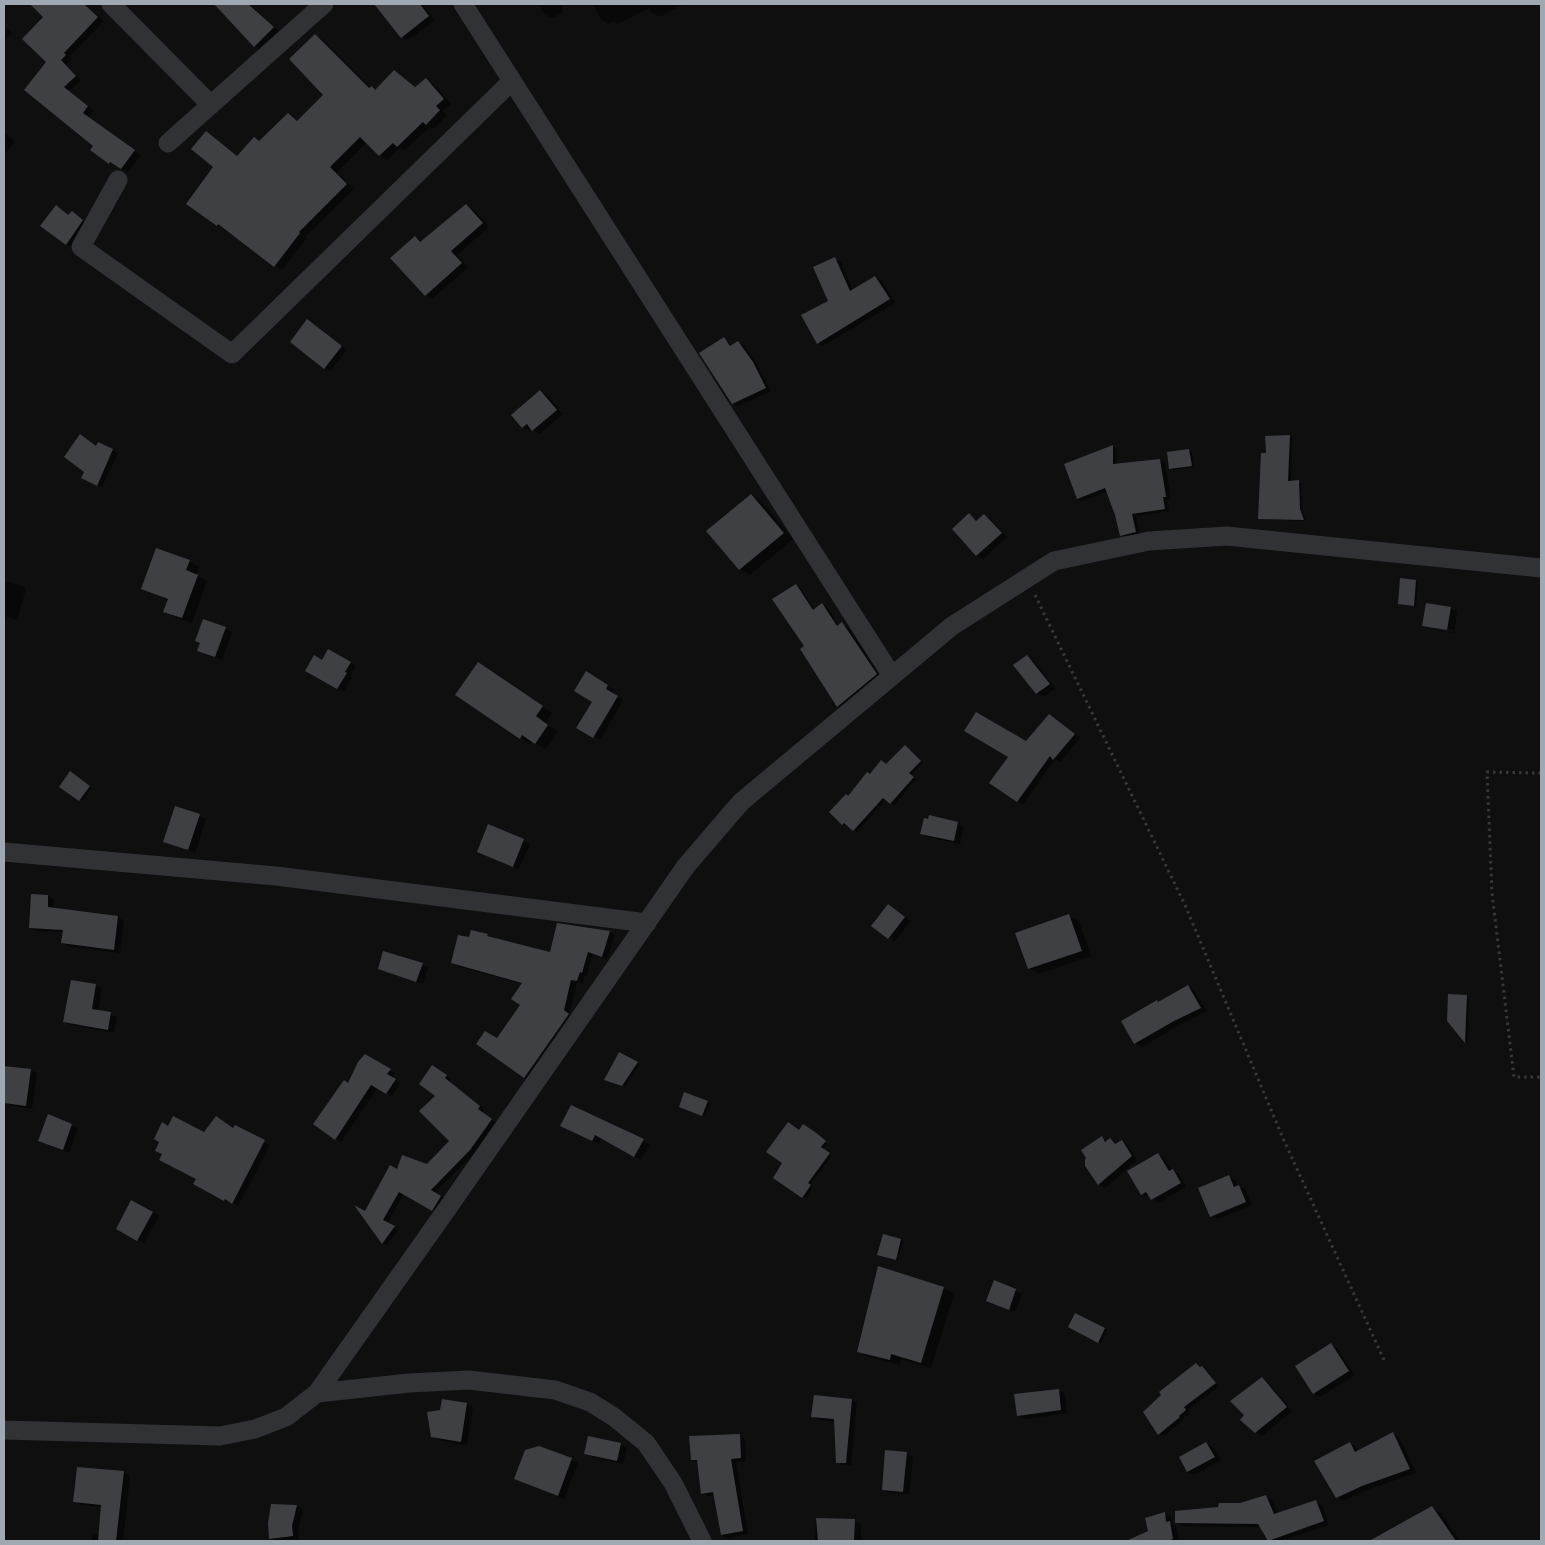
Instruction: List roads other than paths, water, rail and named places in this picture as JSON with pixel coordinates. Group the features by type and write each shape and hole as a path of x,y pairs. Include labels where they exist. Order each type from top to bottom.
{"street":[{"path":"111,4 212,105"},
{"path":"168,143 324,4"},
{"path":"462,4 892,676"},
{"path":"118,180 81,246 232,354 512,81"},
{"path":"4,1430 220,1436 255,1429 286,1417 317,1393 448,1209 686,866 741,802 952,626 1054,561 1149,541 1227,536 1541,568"},
{"path":"4,852 276,876 647,923"},
{"path":"317,1393 469,1380 555,1390 590,1402 614,1417 646,1443 674,1483 702,1541"}]}
